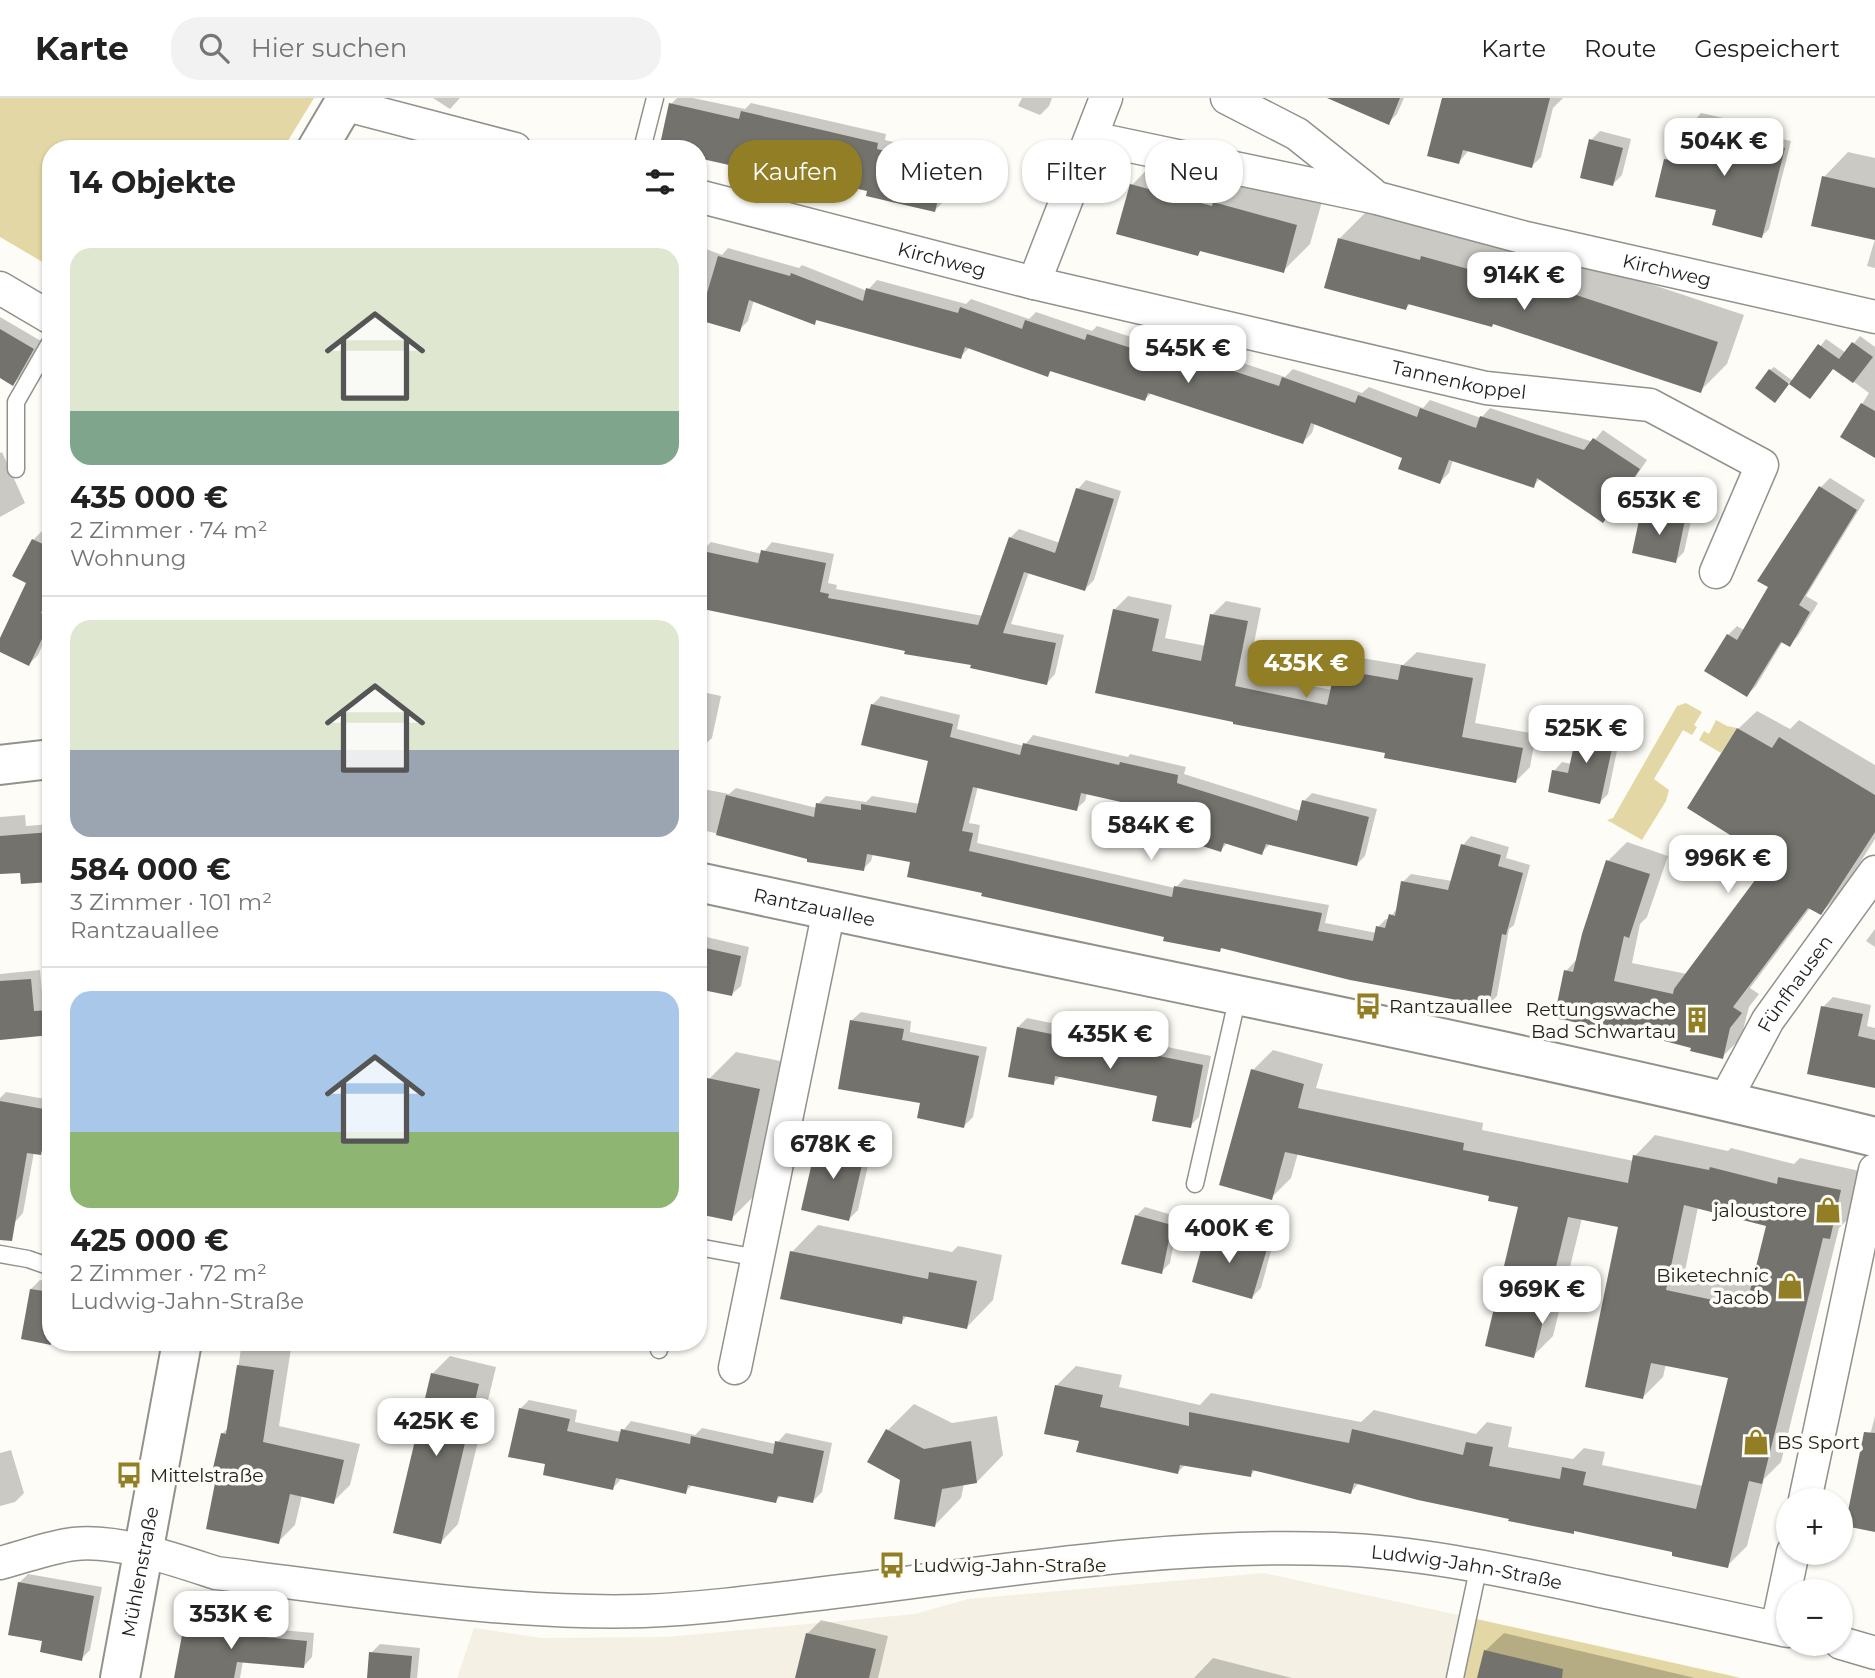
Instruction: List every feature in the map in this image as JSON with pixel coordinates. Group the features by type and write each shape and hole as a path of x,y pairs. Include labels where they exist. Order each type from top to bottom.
{"main road":[{"path":"322,140 345,101"},
{"path":"0,765 42,760"},
{"name":"Rantzauallee","path":"707,884 1511,1053 1725,1100 1875,1137"},
{"name":"Mühlenstraße","path":"120,1678 180,1351"}],"street":[{"path":"1034,283 1106,98"},
{"name":"Kirchweg","path":"1227,98 1297,134 1377,198"},
{"path":"345,101 483,140"},
{"name":"Kirchweg","path":"1092,138 1377,198 1522,237 1875,317"},
{"name":"Kirchweg","path":"707,198 1034,283"},
{"name":"Tannenkoppel","path":"1034,283 1486,388 1650,405 1762,466 1716,572"},
{"path":"0,288 42,312"},
{"name":"Fünfhausen","path":"1725,1100 1768,1020 1875,872"},
{"path":"735,1368 829,910"},
{"path":"1808,1488 1875,1171"},
{"path":"0,1563 75,1544 118,1546 143,1551"},
{"name":"Ludwig-Jahn-Straße","path":"143,1551 216,1573 546,1611 646,1611 766,1601 1016,1568 1228,1549 1336,1549 1413,1555 1479,1565 1776,1629"},
{"path":"1853,1647 1875,1653"}],"lane":[{"path":"644,140 655,98"},
{"path":"16,469 16,402 42,357"},
{"path":"1195,1184 1238,996"},
{"path":"707,1249 758,1258"},
{"path":"0,1254 42,1264"},
{"path":"1455,1678 1479,1565"}],"shaded area":[{"path":"0,98 314,98 288,140 42,140 42,262 0,237"},
{"path":"1686,703 1702,712 1694,725 1697,727 1692,735 1683,730 1654,779 1669,790 1666,801 1642,840 1607,820 1613,818 1677,706"},
{"path":"1716,720 1737,728 1721,753 1699,740 1704,731 1709,734"},
{"path":"1264,1573 1463,1616 1447,1678 457,1678 474,1628 542,1638 667,1637 915,1614 968,1599"},
{"path":"1463,1616 1728,1675 1740,1678 1447,1678"}],"building":[{"path":"1327,98 1400,98 1389,125"},
{"path":"1442,98 1550,98 1532,168 1463,150 1459,164 1427,156"},
{"path":"669,103 739,119 741,111 876,143 876,198 866,196 867,191 862,190 862,140 728,140 728,165 707,160 707,140 661,140"},
{"path":"1692,120 1721,126 1720,134 1785,148 1762,238 1712,225 1716,210 1655,197 1664,159 1683,163"},
{"path":"1589,139 1623,148 1613,186 1580,178"},
{"path":"1822,176 1875,188 1875,240 1811,226"},
{"path":"1131,184 1145,188 1145,203 1201,203 1212,206 1213,203 1217,203 1297,225 1284,273 1200,251 1198,256 1116,234 1125,203 1131,203"},
{"path":"896,203 937,203 935,212"},
{"path":"1338,238 1420,260 1421,256 1544,290 1546,285 1718,342 1701,393 1493,324 1492,327 1408,304 1406,310 1324,288"},
{"path":"718,256 790,276 791,273 863,301 866,288 958,313 960,307 1022,329 1025,320 1085,340 1087,334 1185,365 1188,356 1279,386 1282,377 1355,403 1358,395 1417,417 1420,408 1476,428 1480,416 1584,450 1593,438 1640,469 1603,523 1537,478 1534,488 1449,460 1440,484 1398,469 1402,458 1311,423 1303,444 1148,393 1145,401 1050,371 1048,377 965,347 961,359 816,320 815,325 749,300 740,332 707,322 707,293"},
{"path":"0,329 34,349 13,386 0,378"},
{"path":"1852,342 1873,357 1853,383 1833,369 1810,399 1789,384 1818,344 1839,359"},
{"path":"1769,369 1789,384 1775,403 1755,388"},
{"path":"1861,403 1875,411 1875,458 1840,437"},
{"path":"1819,486 1857,510 1799,605 1810,612 1790,647 1781,642 1747,697 1704,671 1727,634 1737,640 1768,587 1757,581"},
{"path":"1076,488 1114,499 1085,591 1024,572 1003,633 1056,643 1047,685 970,668 971,665 904,654 905,651 707,610 707,552 758,563 761,550 826,563 820,592 829,594 828,598 978,625 1009,537 1055,553"},
{"path":"1641,511 1685,520 1676,563 1632,553"},
{"path":"32,539 42,544 42,639 29,666 0,652 0,638 26,583 12,576"},
{"path":"1113,609 1159,619 1152,651 1201,661 1210,614 1248,621 1235,686 1327,705 1335,669 1398,680 1401,665 1473,678 1462,737 1523,748 1516,783 1384,758 1385,753 1233,724 1095,693"},
{"path":"871,704 953,724 950,737 1020,755 1023,743 1119,765 1120,762 1178,775 1177,783 1297,821 1302,800 1369,817 1357,866 1266,844 1262,855 1224,843 1221,852 1177,838 1179,833 1148,827 1152,809 1081,793 1077,811 973,787 962,831 973,833 969,851 1172,897 1174,886 1322,913 1318,931 1373,941 1376,926 1385,928 1389,914 1395,916 1401,881 1448,890 1461,844 1501,855 1498,866 1523,873 1506,935 1502,934 1489,1006 1350,980 1221,948 1220,952 1163,941 1164,937 981,896 982,893 907,877 910,862 867,854 864,871 807,862 807,859 716,835 726,795 814,817 816,803 861,810 861,804 916,813 928,761 861,745"},
{"path":"1579,722 1616,730 1600,804 1548,792 1552,770 1568,773"},
{"path":"1737,728 1772,748 1779,737 1875,795 1875,832 1821,915 1808,908 1733,1007 1742,1013 1730,1028 1723,1059 1653,1038 1554,1018 1564,970 1573,972 1582,934 1606,860 1650,874 1629,938 1624,936 1614,981 1673,994 1674,989 1770,860 1687,808"},
{"path":"42,833 42,883 21,884 20,873 0,874 0,836"},
{"path":"707,948 741,956 732,996 707,991"},
{"path":"31,979 34,1011 42,1011 42,1036 0,1040 0,981"},
{"path":"1821,1006 1863,1014 1858,1036 1875,1040 1875,1088 1807,1074"},
{"path":"850,1020 904,1029 902,1040 979,1056 964,1128 917,1118 920,1103 838,1089"},
{"path":"1017,1027 1203,1065 1191,1128 1152,1121 1157,1096 1055,1076 1054,1085 1008,1077"},
{"path":"1251,1069 1304,1084 1298,1108 1464,1143 1463,1150 1628,1183 1633,1155 1709,1170 1710,1167 1777,1184 1778,1177 1841,1190 1830,1239 1823,1238 1762,1484 1749,1481 1728,1568 1672,1556 1672,1552 1574,1531 1574,1534 1508,1521 1509,1519 1354,1483 1351,1494 1252,1470 1251,1477 1180,1465 1178,1474 1076,1452 1079,1441 1044,1434 1055,1385 1103,1395 1100,1407 1189,1426 1189,1412 1349,1443 1352,1429 1463,1455 1466,1442 1493,1447 1489,1466 1560,1479 1562,1467 1586,1472 1583,1485 1696,1509 1728,1378 1651,1363 1643,1399 1585,1387 1618,1227 1568,1217 1534,1358 1485,1346 1518,1207 1488,1201 1489,1196 1285,1152 1272,1200 1219,1185","holes":["1684,1205 1766,1226 1746,1307 1666,1290"]},
{"path":"707,1078 760,1089 732,1221 707,1216"},
{"path":"0,1101 42,1109 42,1149 41,1155 27,1153 12,1241 0,1240"},
{"path":"817,1141 865,1152 849,1221 801,1210"},
{"path":"1135,1215 1172,1225 1162,1274 1121,1264"},
{"path":"1206,1232 1267,1249 1252,1299 1192,1282"},
{"path":"790,1251 928,1279 929,1272 977,1281 967,1329 903,1316 902,1324 780,1299"},
{"path":"30,1289 42,1291 42,1343 21,1339"},
{"path":"237,1365 274,1370 263,1442 344,1460 334,1504 290,1494 279,1544 206,1529 216,1478 211,1477 221,1433 226,1434"},
{"path":"431,1373 479,1384 441,1544 393,1533"},
{"path":"519,1408 570,1419 567,1431 618,1442 621,1429 690,1444 691,1436 773,1454 775,1441 824,1451 813,1503 778,1496 776,1503 688,1485 686,1494 616,1478 613,1490 543,1475 545,1464 508,1457"},
{"path":"886,1429 924,1449 971,1441 977,1483 942,1489 935,1527 894,1519 900,1480 867,1462"},
{"path":"1864,1432 1875,1433 1875,1532 1853,1528 1853,1488"},
{"path":"18,1582 94,1596 82,1661 40,1652 42,1641 8,1635"},
{"path":"185,1619 243,1630 242,1635 307,1641 304,1668 237,1662 234,1678 174,1678"},
{"path":"806,1633 876,1649 869,1678 795,1678"},
{"path":"1484,1650 1563,1669 1562,1678 1477,1678"},
{"path":"369,1652 412,1656 410,1678 367,1678"}],"place":[{"name":"Rantzauallee","path":"1368,1006"},
{"name":"Rettungswache Bad Schwartau","path":"1697,1020"},
{"name":"jaloustore","path":"1828,1210"},
{"name":"Biketechnic Jacob","path":"1790,1286"},
{"name":"BS Sport","path":"1756,1442"},
{"name":"Mittelstraße","path":"129,1475"},
{"name":"Ludwig-Jahn-Straße","path":"892,1565"}]}
